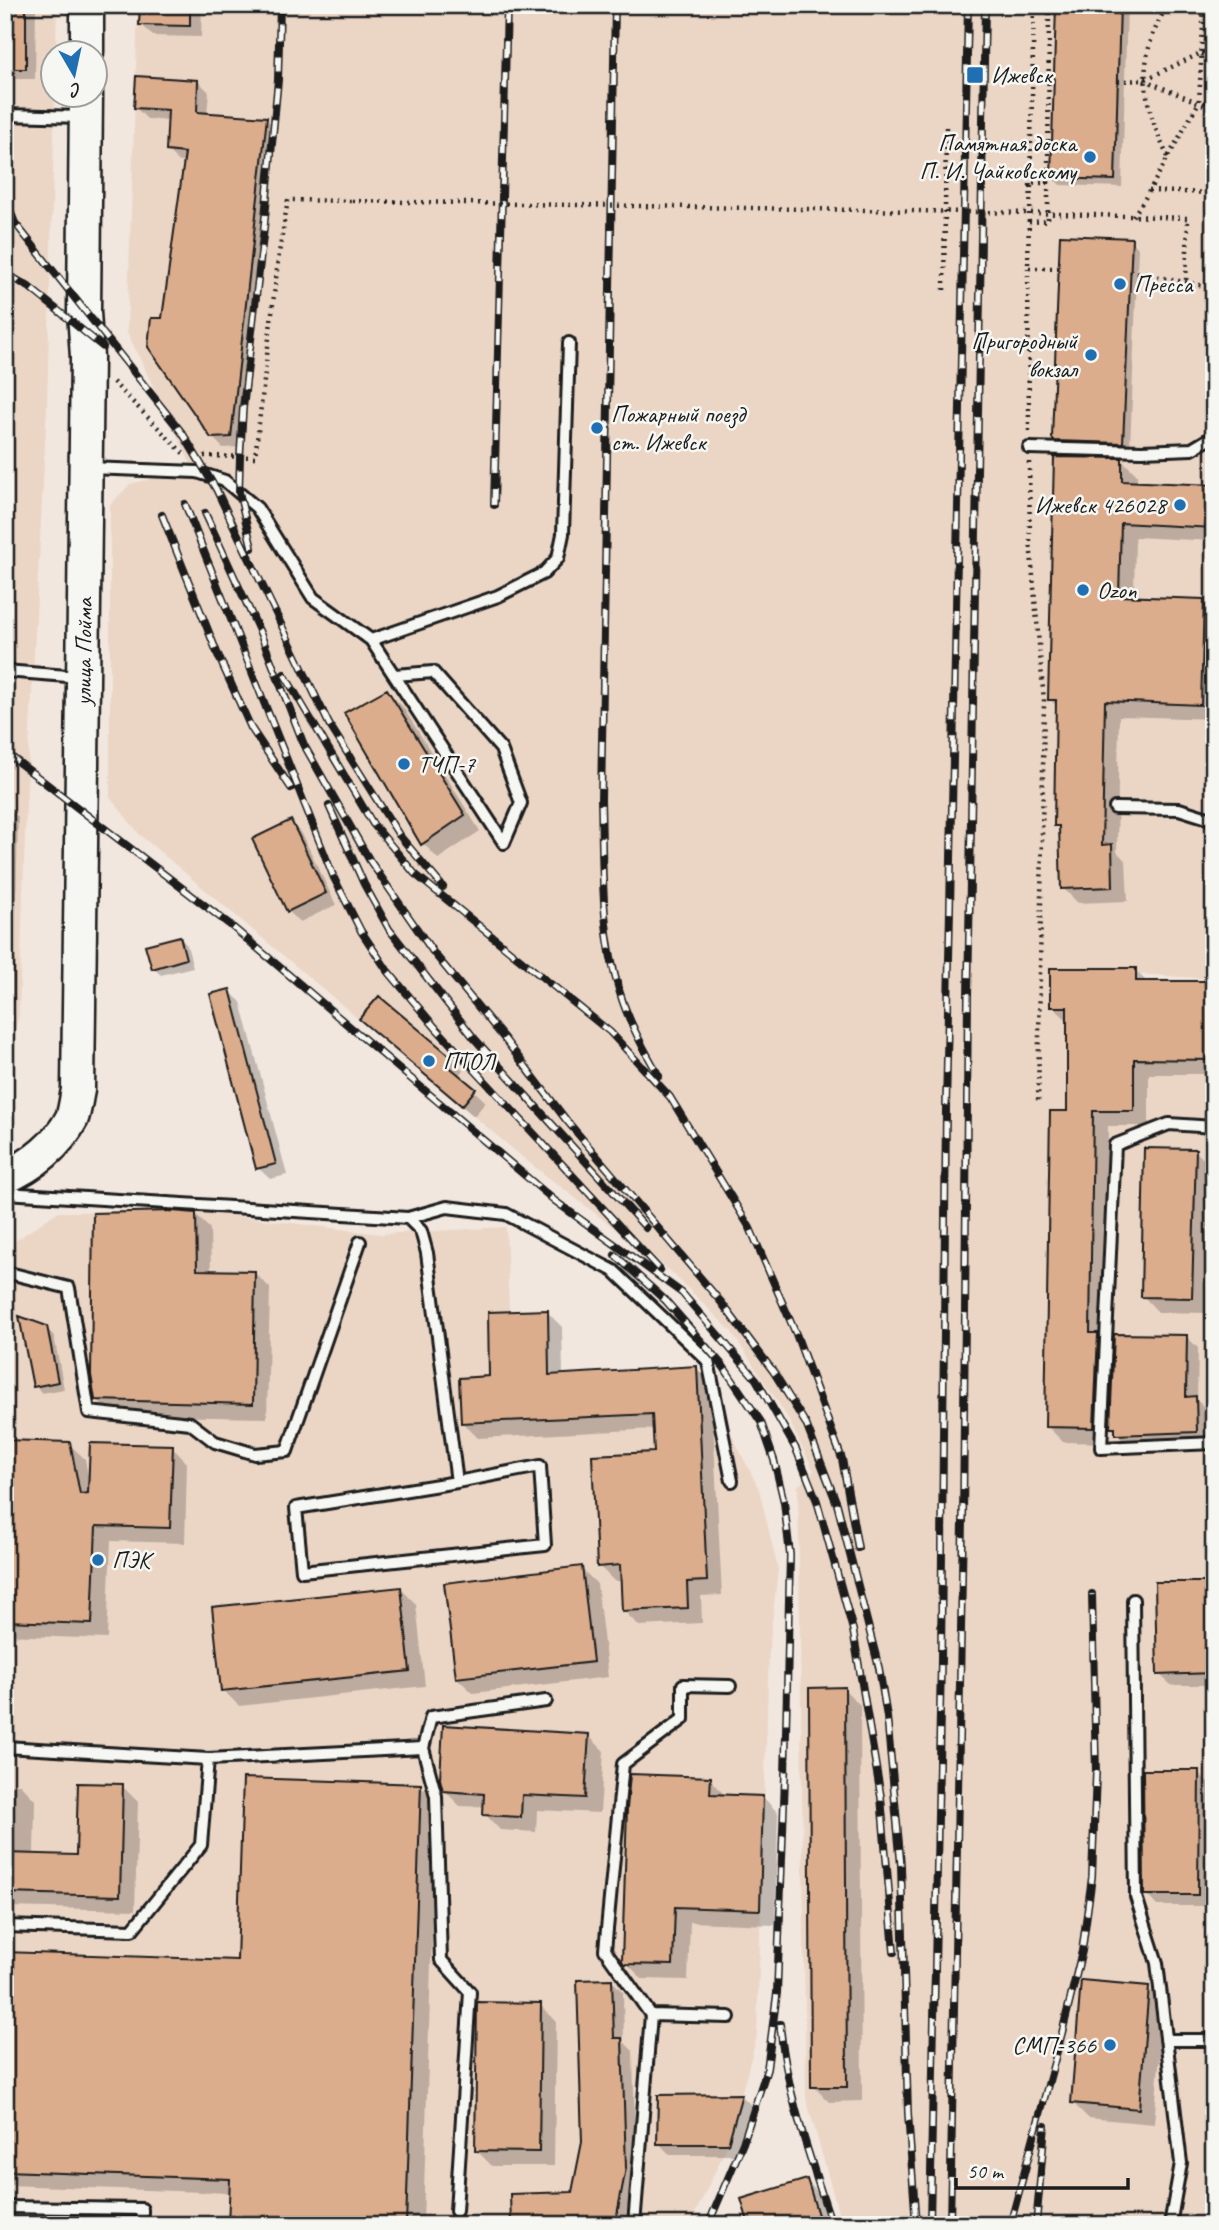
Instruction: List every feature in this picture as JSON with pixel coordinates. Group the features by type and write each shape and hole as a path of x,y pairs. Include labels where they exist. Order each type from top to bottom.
{"main road":[{"path":"87,5 87,38"},
{"name":"улица Пойма","path":"5,1177 43,1153 60,1136 72,1116 78,1090 88,356 84,312 86,108"}],"lane":[{"path":"5,115 68,108"},
{"path":"371,640 498,596 544,573 558,558 563,534 569,343"},
{"path":"1029,448 1142,451 1192,449 1214,436"},
{"path":"86,468 197,472 225,481 257,508 313,598 371,640 504,843 521,803 500,749 433,672 395,675"},
{"path":"5,671 82,677"},
{"path":"1115,808 1179,810 1214,820"},
{"path":"1214,1127 1169,1124 1115,1145 1101,1448 1214,1443"},
{"path":"5,1193 408,1218 447,1207 506,1214 614,1271 708,1361 732,1481"},
{"path":"408,1218 421,1231 427,1253 457,1482"},
{"path":"5,1272 69,1288 89,1412 190,1423 215,1442 255,1454 287,1451 360,1242"},
{"path":"540,1466 545,1545 302,1571 296,1508 457,1482 540,1466"},
{"path":"1133,1600 1136,1897 1157,1963 1181,2163 1170,2225"},
{"path":"634,2225 651,2015 605,1950 622,1764 683,1719 683,1685 730,1686"},
{"path":"456,2211 470,1992 440,1960 436,1796 423,1748 431,1717 546,1701"},
{"path":"5,1747 208,1759 423,1748"},
{"path":"5,1926 132,1930 201,1845 208,1759"},
{"path":"651,2015 729,2017"},
{"path":"1166,2039 1214,2040"},
{"path":"5,2207 142,2209 142,2225"}],"path":[{"path":"1034,5 1028,268 1030,542 1044,701 1038,1105"},
{"path":"1029,222 1048,221 1051,77 1049,5"},
{"path":"1168,5 1149,46 1144,80 1152,125 1168,158"},
{"path":"1133,216 1199,102 1204,5"},
{"path":"1118,81 1144,80 1214,47"},
{"path":"1200,54 1214,55"},
{"path":"1033,76 1051,77"},
{"path":"1144,80 1214,109"},
{"path":"1199,102 1214,102"},
{"path":"944,290 946,127"},
{"path":"1048,183 1031,183 1030,213 1188,218 1186,282"},
{"path":"1149,191 1214,193"},
{"path":"88,356 186,456 255,457 279,253 288,200 1029,213"},
{"path":"1028,268 1059,268"},
{"path":"1130,271 1214,288"}],"shaded area":[{"path":"5,5 57,5 56,38 38,38 38,108 55,108 47,407 26,806 19,1015 11,1042 5,1051"},
{"path":"138,5 1214,5 1214,979 1136,974 1136,981 1214,981 1214,2225 842,2225 806,2098 798,1486 814,1471 786,1415 731,1331 670,1271 527,1161 140,835 110,797 110,505 130,484 165,475 196,475 127,332"},
{"path":"196,1211 381,1234 506,1227 509,1311 548,1310 549,1375 697,1366 759,1489 778,1569 769,1650 757,2036 728,2144 690,2225 5,2225 5,1248 57,1212"}],"building":[{"path":"5,5 26,5 26,69 5,69"},
{"path":"140,5 190,5 190,26 139,25"},
{"name":"Ижевск","path":"1056,5 1120,5 1115,180 1051,178"},
{"path":"136,76 198,80 197,112 267,117 231,437 211,438 148,347 151,318 162,318 185,153 166,151 168,110 134,108"},
{"name":"Пригородный вокзал","path":"1060,235 1132,238 1123,443 1054,441 1052,438"},
{"path":"1054,457 1122,458 1122,481 1214,485 1214,528 1121,523 1119,596 1204,599 1201,705 1105,701 1102,845 1112,844 1113,887 1061,889 1059,826 1054,826 1056,700 1048,700"},
{"name":"ТЧП-7","path":"387,689 465,815 421,845 344,713"},
{"path":"291,820 326,893 287,912 252,839"},
{"path":"180,936 186,959 152,969 145,945"},
{"path":"1050,968 1136,968 1136,981 1214,981 1214,1060 1134,1059 1134,1111 1093,1111 1090,1333 1098,1333 1094,1428 1045,1427 1050,1111 1067,1111 1067,1007 1050,1007"},
{"path":"230,989 276,1164 256,1169 210,994"},
{"name":"ПТОЛ","path":"379,996 453,1058 447,1065 476,1089 462,1106 359,1019"},
{"path":"1144,1148 1196,1149 1192,1298 1141,1297"},
{"path":"93,1213 196,1213 197,1270 255,1271 253,1404 95,1400 91,1375"},
{"path":"548,1310 549,1375 697,1366 707,1581 687,1582 688,1608 622,1611 620,1565 597,1567 592,1455 654,1452 652,1414 461,1423 459,1378 489,1376 488,1312"},
{"path":"19,1316 47,1326 58,1382 33,1387"},
{"path":"1114,1334 1187,1335 1186,1397 1196,1396 1197,1432 1115,1435 1115,1428 1110,1428"},
{"path":"5,1440 70,1442 80,1494 88,1493 90,1443 173,1445 170,1528 96,1526 92,1624 5,1621"},
{"path":"582,1566 593,1662 456,1678 444,1583"},
{"path":"1155,1582 1212,1582 1213,1673 1157,1675"},
{"path":"401,1587 410,1671 221,1691 212,1607"},
{"path":"845,1687 847,2087 811,2087 809,1688"},
{"path":"443,1725 589,1734 585,1798 522,1795 521,1817 483,1815 484,1794 443,1791 440,1779"},
{"path":"1143,1770 1199,1770 1198,1895 1144,1895"},
{"path":"630,1774 711,1777 710,1794 763,1796 760,1910 675,1907 673,1965 624,1964 622,1961"},
{"path":"243,1778 421,1784 406,2225 228,2225 230,2179 5,2171 5,1952 237,1960"},
{"path":"78,1783 123,1784 120,1896 5,1893 5,1853 76,1855"},
{"path":"612,1979 614,2038 622,2038 626,2168 615,2225 511,2225 510,2194 572,2192 582,2142 577,1980"},
{"name":"СМП-366","path":"1081,1980 1149,1986 1139,2109 1071,2103"},
{"path":"477,2002 541,2003 539,2152 475,2151"},
{"path":"742,2094 728,2144 657,2144 658,2095"},
{"path":"807,2179 821,2225 749,2225 741,2199"}],"railway":[{"path":"252,548 239,492 240,457 278,80 280,5"},
{"path":"494,505 507,5"},
{"path":"615,5 601,800 603,873 609,946 620,993 637,1036 659,1076"},
{"path":"930,2225 941,1660 946,1110 968,5"},
{"path":"950,2225 985,5"},
{"path":"5,198 15,223 183,434 216,489 329,724 399,835 443,887"},
{"path":"5,273 29,287 103,347"},
{"path":"185,504 334,878 361,931 387,970 435,1027 660,1270"},
{"path":"205,513 261,635 304,745 370,861 433,952 567,1121 721,1302 773,1371 806,1424 837,1504 879,1668 887,1717 901,1865 908,2113 916,2225"},
{"path":"162,515 218,655 251,728 291,788"},
{"path":"284,674 373,824 415,874 610,1032 670,1097 750,1228 796,1334 842,1459 858,1548"},
{"path":"5,752 229,924 555,1201 682,1293 756,1379 796,1449 817,1501 853,1630 881,1797 894,1952"},
{"path":"329,806 364,884 389,929 474,1038 646,1228"},
{"path":"615,1255 666,1301 723,1366 761,1422 784,1502 790,1555 777,1993 767,2069 743,2143 708,2225"},
{"path":"1010,2225 1082,1951 1092,1877 1096,1773 1092,1594"},
{"path":"780,2024 794,2101 832,2225"},
{"path":"1036,2225 1045,2126"}],"place":[{"name":"Ижевск","path":"975,75"},
{"name":"Памятная доска П. И. Чайковскому","path":"1090,157"},
{"name":"Пресса","path":"1120,284"},
{"name":"Пригородный вокзал","path":"1091,355"},
{"name":"Пожарный поезд ст. Ижевск","path":"597,428"},
{"name":"Ижевск 426028","path":"1180,505"},
{"name":"Ozon","path":"1083,590"},
{"name":"ТЧП-7","path":"404,764"},
{"name":"ПТОЛ","path":"429,1061"},
{"name":"ПЭК","path":"98,1560"},
{"name":"СМП-366","path":"1110,2045"}]}
